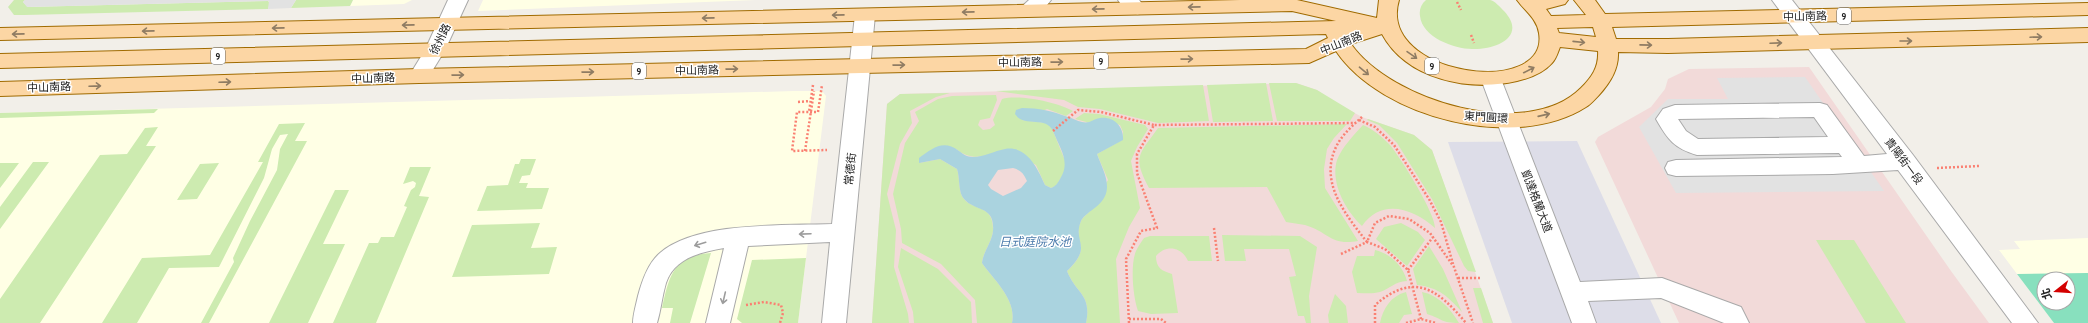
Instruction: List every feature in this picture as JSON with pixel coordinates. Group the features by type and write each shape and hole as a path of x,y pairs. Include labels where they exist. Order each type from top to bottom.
{"main road":[{"path":"1387,26 1385,10 1389,0"},
{"path":"1558,0 1534,2 1548,30 1607,44 1668,46 2088,35"},
{"name":"東門圓環","path":"1333,21 1361,69 1396,93 1439,110 1462,116 1506,120 1531,118 1551,114 1569,107 1584,98 1595,87 1603,75 1608,62 1609,49 1606,35 1600,21 1584,0"},
{"name":"中山南路","path":"0,34 866,15 1034,6 1133,4 1292,5 1333,21 1387,26"},
{"name":"中山南路","path":"1548,30 1600,21 2088,9"},
{"name":"中山南路","path":"0,89 419,76 1309,56 1333,21"},
{"name":"中山南路","path":"0,61 863,39 1333,21 1387,26"},
{"name":"9","path":"1387,26 1397,42 1405,50 1426,64 1464,77 1491,79 1515,75 1534,67 1546,54 1548,30"}],"street":[{"name":"徐州路","path":"419,76 435,50 458,0"},
{"name":"貴陽街一段","path":"1782,0 2026,323"},
{"name":"常德街","path":"834,323 866,15"},
{"name":"凱達格蘭大道","path":"1491,79 1584,323"},
{"path":"1844,145 1697,147 1685,143 1677,137 1667,119 1670,114 1675,112 1820,110 1858,164"},
{"path":"1676,168 1904,162"},
{"path":"645,322 654,281 666,261 683,249 708,241 738,237 844,232"},
{"path":"720,315 738,237"},
{"path":"1572,292 1662,288 1732,314 1737,323"}],"path":[{"path":"1457,2 1461,10"},
{"path":"1471,35 1474,43"},
{"path":"822,83 818,112 797,112 792,151 827,150"},
{"path":"806,151 813,92 809,112"},
{"path":"806,101 798,102 810,101"},
{"path":"1053,131 1071,118 1078,110 1101,112 1154,126 1356,123"},
{"path":"1362,117 1338,144 1331,159 1332,188 1349,220 1367,242 1384,249 1408,270 1421,319"},
{"path":"1359,120 1375,127 1394,145 1429,199 1441,222 1473,323"},
{"path":"1154,126 1137,154 1137,173 1157,228 1141,231 1126,259 1129,321 1160,319 1166,323"},
{"path":"1932,168 1979,166"},
{"path":"1341,254 1367,242 1375,223 1389,216 1409,219 1432,237 1454,266"},
{"path":"1214,228 1218,261"},
{"path":"1408,270 1432,237"},
{"path":"1458,278 1482,278"},
{"path":"1375,323 1376,305 1384,296 1398,288 1412,287 1430,290 1438,294 1447,301 1466,323"},
{"path":"720,315 758,301 769,301 781,305 783,313 780,323"},
{"path":"1406,323 1421,319 1436,323"}],"shaded area":[{"path":"25,0 296,0 291,8 268,9 269,1 27,7 23,2"},
{"path":"353,0 412,0 404,4 350,6"},
{"path":"483,0 756,0 478,11"},
{"path":"1809,67 1989,323 1679,323 1595,142 1598,137 1651,107 1665,89 1668,79 1689,69"},
{"path":"1805,77 1884,191 1676,193 1639,127 1668,99 1728,99 1717,78"},
{"path":"1296,83 1317,90 1331,100 1362,117 1414,135 1432,150 1493,323 872,323 887,104 900,94"},
{"path":"822,91 826,96 798,323 0,323 0,113"},
{"path":"1577,141 1661,323 1512,323 1448,142"},
{"path":"2088,238 2088,323 2054,323 2045,311 2076,311 2076,271 2036,271 2036,299 1999,250 2020,249 2014,241"}],"green space":[{"path":"14,0 25,0 23,2 28,7 268,1 270,3 268,9 14,15 8,7"},
{"path":"296,0 353,0 350,6 291,8"},
{"path":"1426,0 1490,0 1504,11 1510,20 1512,28 1510,35 1506,40 1499,44 1481,49 1457,47 1448,44 1433,36 1426,30 1422,23 1420,9"},
{"path":"1266,83 1273,121 1213,122 1207,85"},
{"path":"1269,83 1296,83 1317,90 1355,113 1350,121 1277,121"},
{"path":"1203,85 1209,121 1158,123 1100,109 1078,107 1064,100 996,91"},
{"path":"950,93 936,97 910,111 912,123 900,144 887,194 896,230 894,267 908,314 909,323 872,323 887,104 900,94"},
{"path":"996,95 997,100 990,118 980,120 978,125 983,130 990,129 995,125 993,120 1002,99 1028,98 1048,102 1073,111 1066,116 1047,109 1022,120 1046,123 1051,126 1066,163 1066,170 1056,186 1051,188 1045,185 1036,165 1006,149 974,157 962,153 956,149 919,163 940,159 957,169 960,189 964,199 973,206 987,212 990,216 993,231 982,263 1008,298 1013,315 1012,323 977,323 975,300 941,264 902,243 901,229 893,194 905,143 919,121 915,112 938,99 952,96"},
{"path":"158,109 154,113 0,118 0,113"},
{"path":"1084,113 1099,114 1145,125 1148,129 1137,147 1131,161 1140,208 1129,227 1116,259 1120,323 1086,323 1087,306 1085,300 1067,271 1075,263 1081,250 1078,234 1081,221 1089,212 1108,180 1097,154 1122,140 1123,132 1120,125 1097,119 1090,123 1075,119"},
{"path":"1368,119 1414,135 1432,150 1476,272 1468,271 1464,266 1432,199 1397,143 1379,125 1367,120"},
{"path":"305,123 295,141 307,141 209,323 201,323 234,262 233,258 250,221 277,170 280,149 288,134 280,135 272,149 264,178 219,267 169,268 137,323 102,323 142,258 210,255 263,162 258,162 279,124"},
{"path":"1347,124 1334,138 1327,149 1324,169 1325,188 1358,241 1341,242 1305,225 1286,222 1267,187 1149,188 1139,162 1142,150 1158,128"},
{"path":"1363,125 1381,136 1395,151 1424,199 1434,221 1435,228 1417,215 1397,209 1388,209 1378,212 1370,217 1362,226 1350,213 1341,196 1335,169 1337,160 1342,150"},
{"path":"158,127 146,146 156,146 40,323 0,323 0,299 100,155 127,154 145,128"},
{"path":"521,159 536,159 530,175 522,176 519,183 528,183 526,188 549,188 542,209 477,211 487,186 508,185 515,164 519,164"},
{"path":"33,162 49,162 0,229 0,207"},
{"path":"0,163 19,163 0,188"},
{"path":"219,163 197,199 177,200 200,164"},
{"path":"410,167 431,167 419,196 429,197 376,323 333,323 369,243 378,243 381,237 394,237 407,207 404,206 416,183 413,181 403,184"},
{"path":"335,190 349,190 323,244 345,244 308,323 269,323"},
{"path":"540,223 531,248 557,247 549,274 452,277 472,225"},
{"path":"1401,223 1418,232 1425,240 1407,266 1376,239 1384,227"},
{"path":"1222,235 1300,236 1317,247 1309,296 1311,323 1306,323 1304,316 1298,316 1289,277 1296,276 1289,249 1244,249 1246,261 1225,261"},
{"path":"1150,236 1209,236 1212,261 1188,261 1182,253 1174,249 1164,250 1156,256 1158,266 1165,272 1172,274 1178,313 1151,314 1138,311 1133,281 1134,257 1144,238"},
{"path":"1816,240 1854,240 1906,323 1866,323"},
{"path":"1429,246 1443,269 1462,312 1452,301 1432,288 1417,285 1413,269"},
{"path":"901,248 938,269 971,302 972,323 914,323 913,312 898,267"},
{"path":"1375,250 1386,254 1396,261 1403,270 1407,281 1396,284 1380,292 1357,293 1352,272 1357,256 1374,256"},
{"path":"711,253 690,323 670,323 673,308 662,308 667,287 675,270 688,258"},
{"path":"806,258 798,323 742,323 737,319 752,260"},
{"path":"2076,273 2088,273 2088,323 2054,323 2045,311 2076,311"},
{"path":"2017,274 2036,274 2036,299"},
{"path":"1473,288 1481,288 1493,323 1483,323"},
{"path":"1406,292 1412,314 1404,315 1399,323 1380,323 1383,312 1388,303 1396,296"},
{"path":"1422,292 1439,299 1444,303 1459,323 1445,321 1427,314"},
{"path":"1335,294 1346,306 1348,323 1329,323 1328,315"}],"water":[{"name":"日式庭院水池","path":"1022,108 1045,110 1085,122 1105,118 1113,120 1122,130 1123,140 1097,154 1107,182 1106,195 1096,207 1082,219 1079,228 1081,250 1075,262 1067,271 1085,300 1087,306 1086,323 1012,323 1013,315 1008,298 982,263 993,231 991,217 988,213 973,206 964,199 960,189 957,169 940,159 919,163 919,158 934,148 943,145 953,147 965,155 973,157 1005,149 1013,149 1025,154 1039,172 1045,185 1051,188 1053,187 1060,179 1065,167 1063,155 1053,131 1050,126 1040,122 1019,118 1015,114 1016,110","holes":["1013,168 1025,176 1027,181 1021,188 1003,196 991,189 988,185 998,170"]}]}
